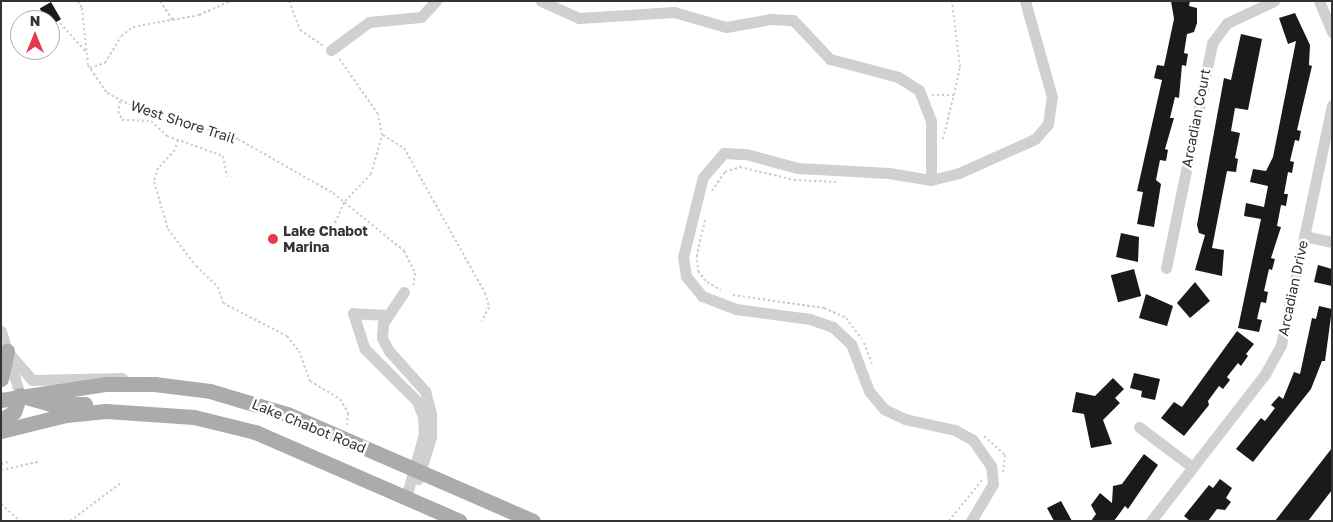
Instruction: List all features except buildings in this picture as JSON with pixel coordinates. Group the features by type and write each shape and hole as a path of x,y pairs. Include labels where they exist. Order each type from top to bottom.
{"main road":[{"path":"1,379 7,351"},
{"name":"Lake Chabot Road","path":"1,400 20,395 81,386 154,384 210,391 260,404 533,521"},
{"path":"1,420 14,412 20,395 50,404 98,403 124,411"},
{"name":"Lake Chabot Road","path":"1,431 50,418 124,411 194,417 255,432 460,521"}],"street":[{"path":"331,50 369,22 421,17 436,1"},
{"path":"541,1 579,18 674,12 726,28 786,18 800,24 816,48 830,59 898,77 922,95 930,121 930,180"},
{"path":"971,521 993,484 991,466 972,440 955,430 905,419 884,409 869,391 851,344 833,327 810,319 736,309 702,296 686,276 682,256 703,177 724,154 746,154 798,168 889,173 930,180 959,173 1025,146 1048,124 1053,106 1051,88 1025,1"},
{"name":"Arcadian Court","path":"1166,268 1212,43 1228,23 1274,1"},
{"path":"1319,1 1332,32"},
{"name":"Arcadian Drive","path":"1151,521 1191,466 1265,374 1281,345 1332,105"},
{"path":"1304,236 1332,242"},
{"path":"406,497 431,438 429,406 425,390 389,351 382,338 388,315 408,291"},
{"path":"388,315 353,313 365,349 378,359 417,401 423,417 424,434 418,471"},
{"path":"1,331 20,395"},
{"path":"7,351 23,373 41,382 100,376 154,384"},
{"path":"378,359 389,351"},
{"path":"1139,427 1191,466"}],"path":[{"name":"West Shore Trail","path":"78,1 82,8 90,68 100,86 120,101 238,139 345,201 404,251 415,274 408,291"},
{"path":"160,1 174,20"},
{"path":"90,68 105,63 126,30 199,15 231,1"},
{"path":"290,1 300,30 331,50 378,114 382,135 371,174 345,201 331,232"},
{"path":"931,160 947,129 960,67 952,1"},
{"path":"60,23 87,53"},
{"path":"922,95 954,95"},
{"path":"120,101 118,111 122,120 151,121 167,136 223,156 227,177"},
{"path":"382,135 404,148 485,293 489,307 482,321"},
{"path":"178,140 175,150 158,168 154,182 168,229 196,266 218,287 223,303 292,342 310,381 340,400 348,413 346,440"},
{"path":"710,199 719,177 740,167 794,180 840,182"},
{"path":"706,217 697,262 706,282 740,297 810,305 836,312 854,325 873,367"},
{"path":"976,430 1004,455 1006,467 1000,475"},
{"path":"1,464 8,462"},
{"path":"1,470 38,462"},
{"path":"949,521 975,485 987,477"},
{"path":"70,521 122,482"},
{"path":"1,504 20,521"}],"place":[{"name":"Lake Chabot Marina","path":"273,239"}]}
